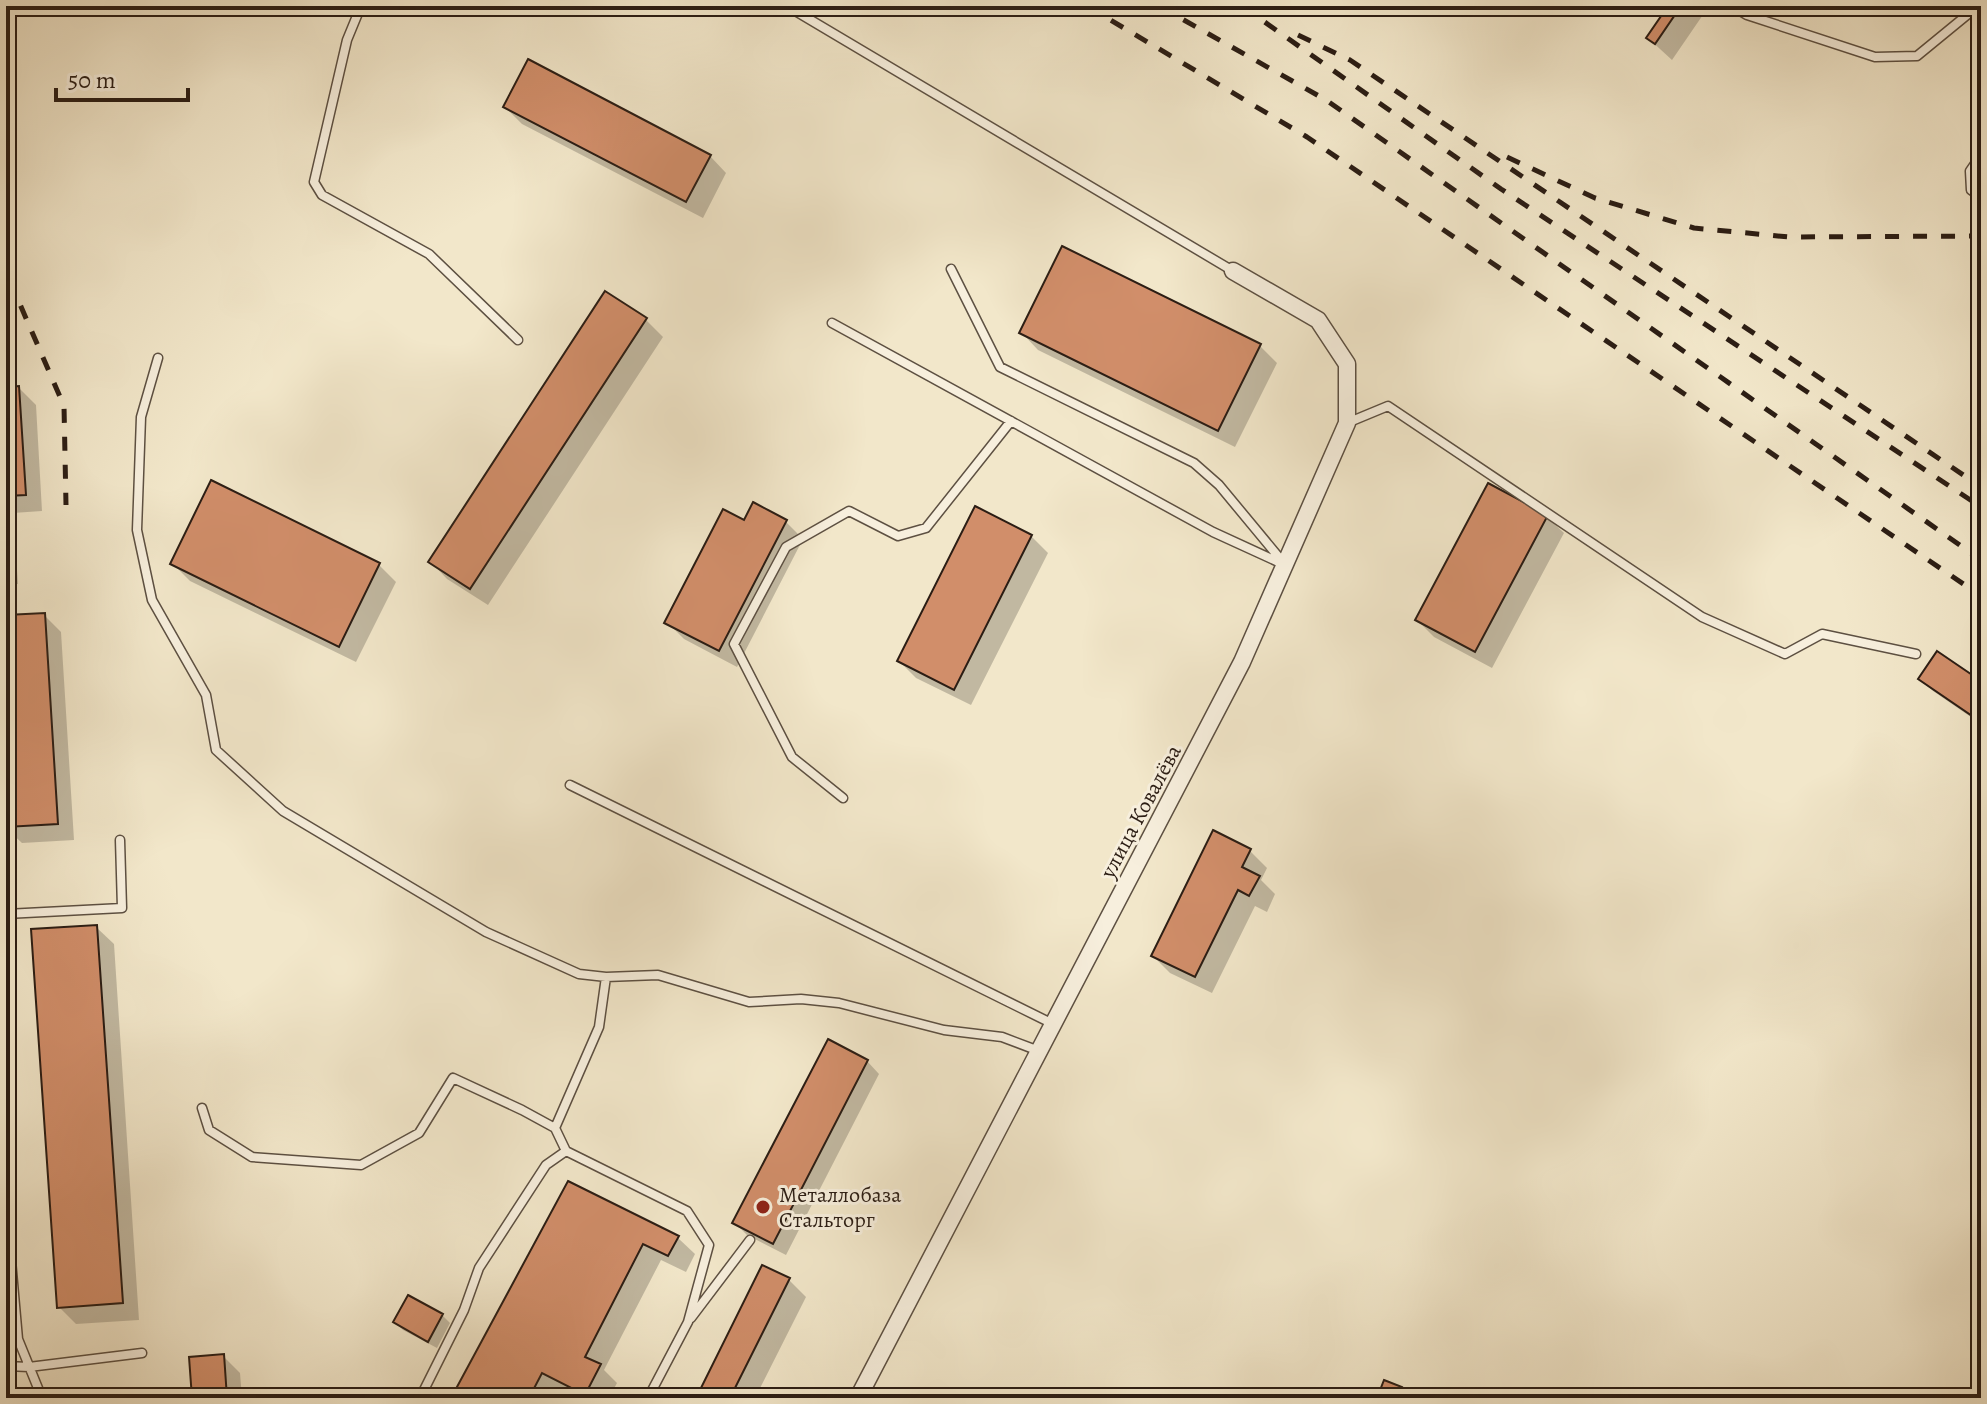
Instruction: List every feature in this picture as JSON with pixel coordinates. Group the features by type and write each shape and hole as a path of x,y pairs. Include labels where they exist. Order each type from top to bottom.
{"street":[{"name":"улица Ковалёва","path":"858,1398 1242,662 1347,423 1347,364 1318,320 1233,271"}],"lane":[{"path":"361,6 347,40 314,182 322,195 429,254 518,340"},
{"path":"787,6 1233,271"},
{"path":"1732,6 1747,15 1875,57 1917,56 1978,6"},
{"path":"1981,155 1970,171 1971,190 1981,197"},
{"path":"951,269 1000,367 1194,463 1219,485 1285,565"},
{"path":"832,323 1213,532 1285,565"},
{"path":"158,358 141,417 137,530 152,600 206,695 216,750 283,811 486,932 579,974 606,977 658,975 749,1002 801,999 839,1003 944,1030 1002,1037 1039,1051"},
{"path":"1347,423 1388,406 1702,617 1785,654 1822,634 1916,654"},
{"path":"843,798 792,757 734,644 786,547 849,511 898,536 926,528 1011,421"},
{"path":"570,785 1053,1024"},
{"path":"6,914 122,908 120,840"},
{"path":"555,1128 599,1027 606,977"},
{"path":"202,1108 209,1130 252,1157 361,1165 419,1133 453,1078 555,1128 566,1151 687,1211 709,1245 688,1322"},
{"path":"420,1398 464,1310 479,1268 546,1165 566,1151"},
{"path":"6,1204 18,1339 42,1398"},
{"path":"648,1398 688,1322 750,1240"},
{"path":"6,1366 29,1367 142,1353"}],"building":[{"path":"1668,6 1681,6 1655,44 1646,38"},
{"path":"528,59 711,155 686,202 503,107"},
{"path":"1062,246 1261,344 1218,431 1019,333"},
{"path":"605,291 647,318 470,589 428,562"},
{"path":"19,386 26,495 6,496 6,387"},
{"path":"211,480 380,563 339,647 170,564"},
{"path":"1488,483 1548,515 1475,652 1415,620"},
{"path":"753,502 787,520 719,651 664,623 723,509 744,520"},
{"path":"975,506 1032,535 954,690 897,661"},
{"path":"45,613 58,824 6,827 6,615"},
{"path":"1937,651 1981,681 1981,722 1918,679"},
{"path":"1213,830 1251,849 1242,867 1260,876 1249,896 1238,890 1195,977 1151,956"},
{"path":"97,925 123,1303 57,1308 31,929"},
{"path":"828,1039 868,1060 773,1244 732,1223"},
{"path":"568,1181 679,1236 668,1256 643,1244 585,1357 601,1364 585,1395 542,1373 529,1398 451,1398"},
{"path":"762,1265 790,1278 730,1398 696,1398"},
{"path":"408,1295 443,1314 428,1342 393,1322"},
{"path":"224,1354 227,1398 192,1398 189,1357"},
{"path":"1384,1380 1402,1387 1398,1398 1377,1398"}],"railway":[{"path":"1087,6 1307,137 1981,596"},
{"path":"1159,6 1326,100 1981,560"},
{"path":"1242,6 1501,189 1981,507"},
{"path":"1298,35 1350,60 1981,487"},
{"path":"1507,157 1595,198 1694,228 1789,237 1981,236"},
{"path":"6,282 19,302 64,406 66,505"}],"place":[{"name":"Металлобаза Стальторг","path":"763,1207"}]}
